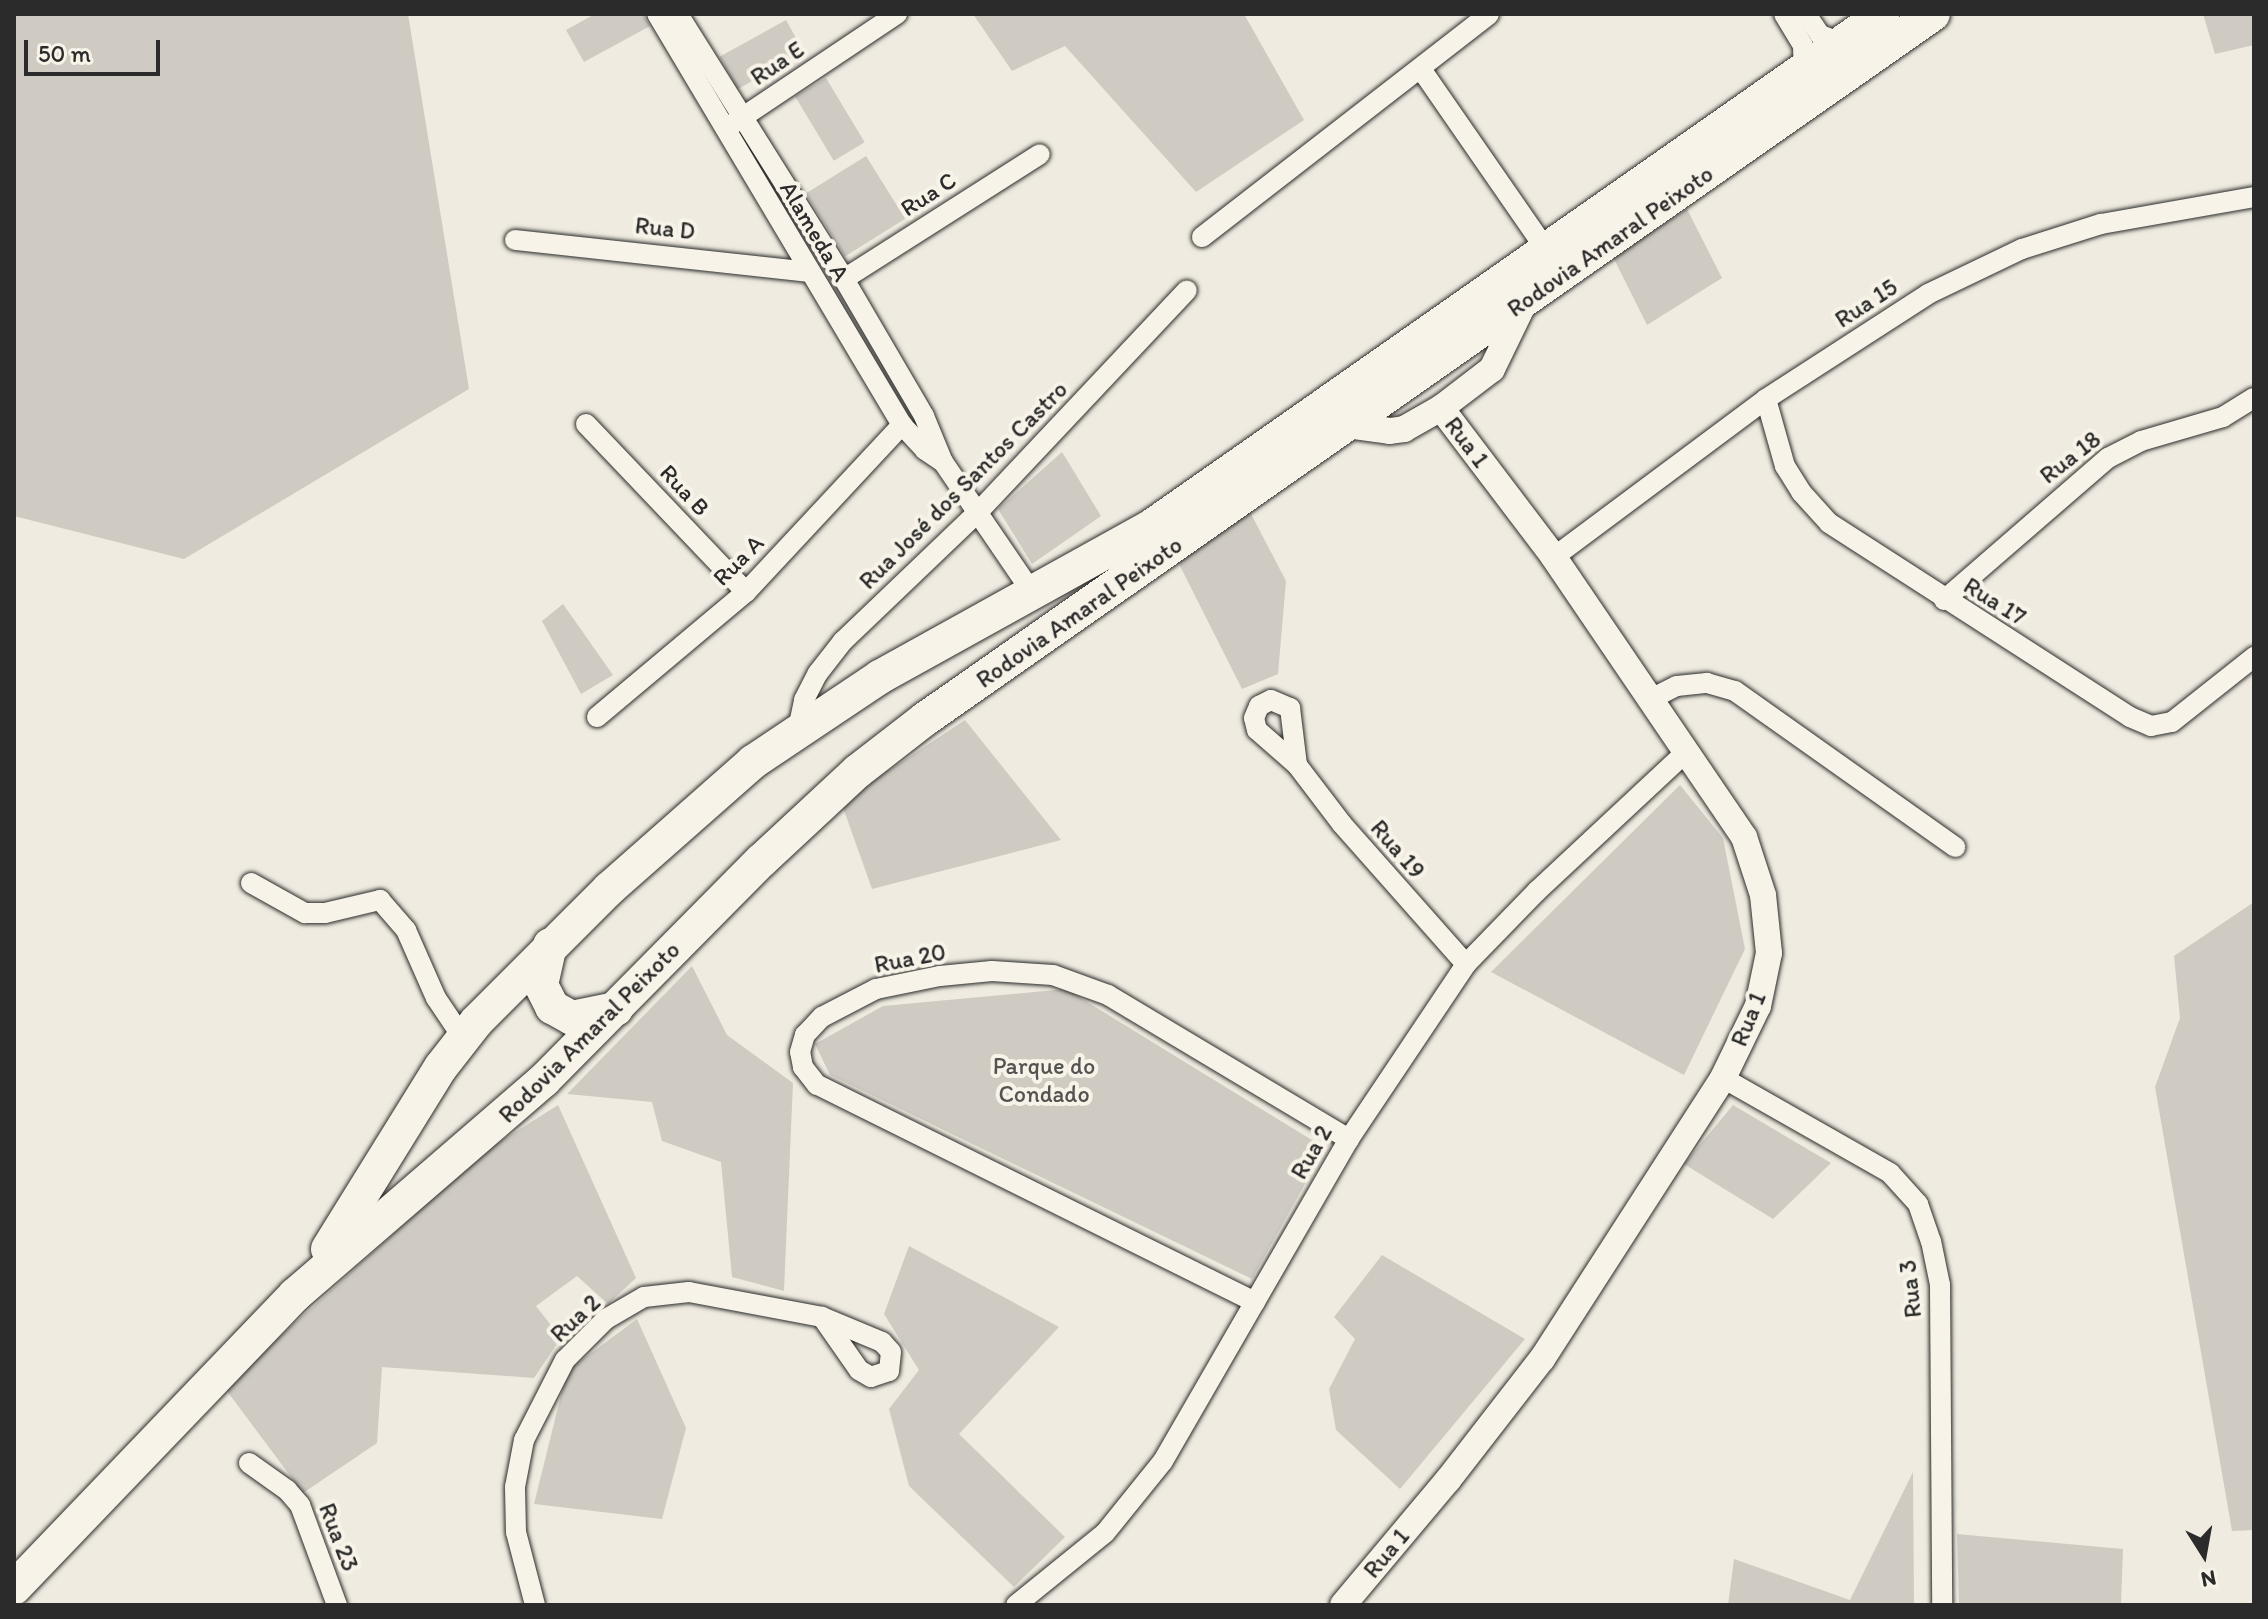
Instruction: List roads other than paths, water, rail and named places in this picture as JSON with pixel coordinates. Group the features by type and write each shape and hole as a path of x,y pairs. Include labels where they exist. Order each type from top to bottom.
{"highway":[{"name":"Rodovia Amaral Peixoto","path":"295,1295 352,1215 423,1095 463,1038 550,945 696,808 798,729 921,653 1033,594 1163,519 1883,14"},
{"name":"Rodovia Amaral Peixoto","path":"14,1588 295,1295 480,1139 616,1009 761,861 858,771 937,710 1933,14"},
{"path":"550,945 541,985 552,1007 572,1018 616,1009"}],"street":[{"name":"Alameda A","path":"657,14 844,279 935,437 943,462 1033,594"},
{"name":"Alameda A","path":"678,14 809,272 902,425 925,450 943,462"},
{"name":"Rua E","path":"733,124 897,14"},
{"path":"1202,237 1489,14"},
{"path":"1784,14 1803,46 1804,70"},
{"path":"1806,14 1820,35 1842,43"},
{"path":"1421,69 1547,251"},
{"name":"Rua C","path":"844,279 1040,154"},
{"name":"Rua 15","path":"1554,557 1766,399 1928,294 2022,249 2101,224 2254,197"},
{"name":"Rua D","path":"515,240 809,272"},
{"name":"Rua José dos Santos Castro","path":"798,729 804,700 818,673 843,641 979,511 1187,290"},
{"name":"Rua 1","path":"1347,425 1390,431 1404,429 1441,408 1492,369 1525,300"},
{"name":"Rua 18","path":"1944,600 2108,458 2141,441 2223,417 2254,398"},
{"name":"Rua 17","path":"1766,399 1785,466 1829,523 1944,600 2130,717 2151,726 2172,722 2254,657"},
{"name":"Rua 1","path":"1343,1605 1448,1480 1542,1359 1723,1078 1761,993 1769,953 1763,895 1744,837 1554,557 1441,408"},
{"name":"Rua B","path":"586,424 746,592"},
{"name":"Rua A","path":"597,717 746,592 902,425"},
{"path":"1649,700 1677,686 1707,683 1735,691 1955,847"},
{"name":"Rua 2","path":"1016,1605 1105,1533 1140,1494 1163,1461 1349,1139 1466,964 1537,891 1687,751"},
{"name":"Rua 19","path":"1297,765 1342,824 1466,964"},
{"path":"251,883 305,913 325,913 380,900 406,930 436,998 463,1038"},
{"name":"Rua 20","path":"1255,1302 817,1085 803,1067 800,1052 805,1035 822,1017 876,989 940,976 992,971 1053,975 1108,995 1349,1139"},
{"name":"Rua 3","path":"1723,1078 1890,1173 1918,1204 1931,1241 1940,1285 1942,1605"},
{"name":"Rua 2","path":"535,1605 516,1532 515,1487 524,1440 565,1360 595,1329 644,1297 689,1292 822,1317"},
{"name":"Rua 23","path":"249,1463 287,1490 300,1505 337,1605"}],"park label":[{"name":"Parque do Condado","path":"1044,1080"}]}
